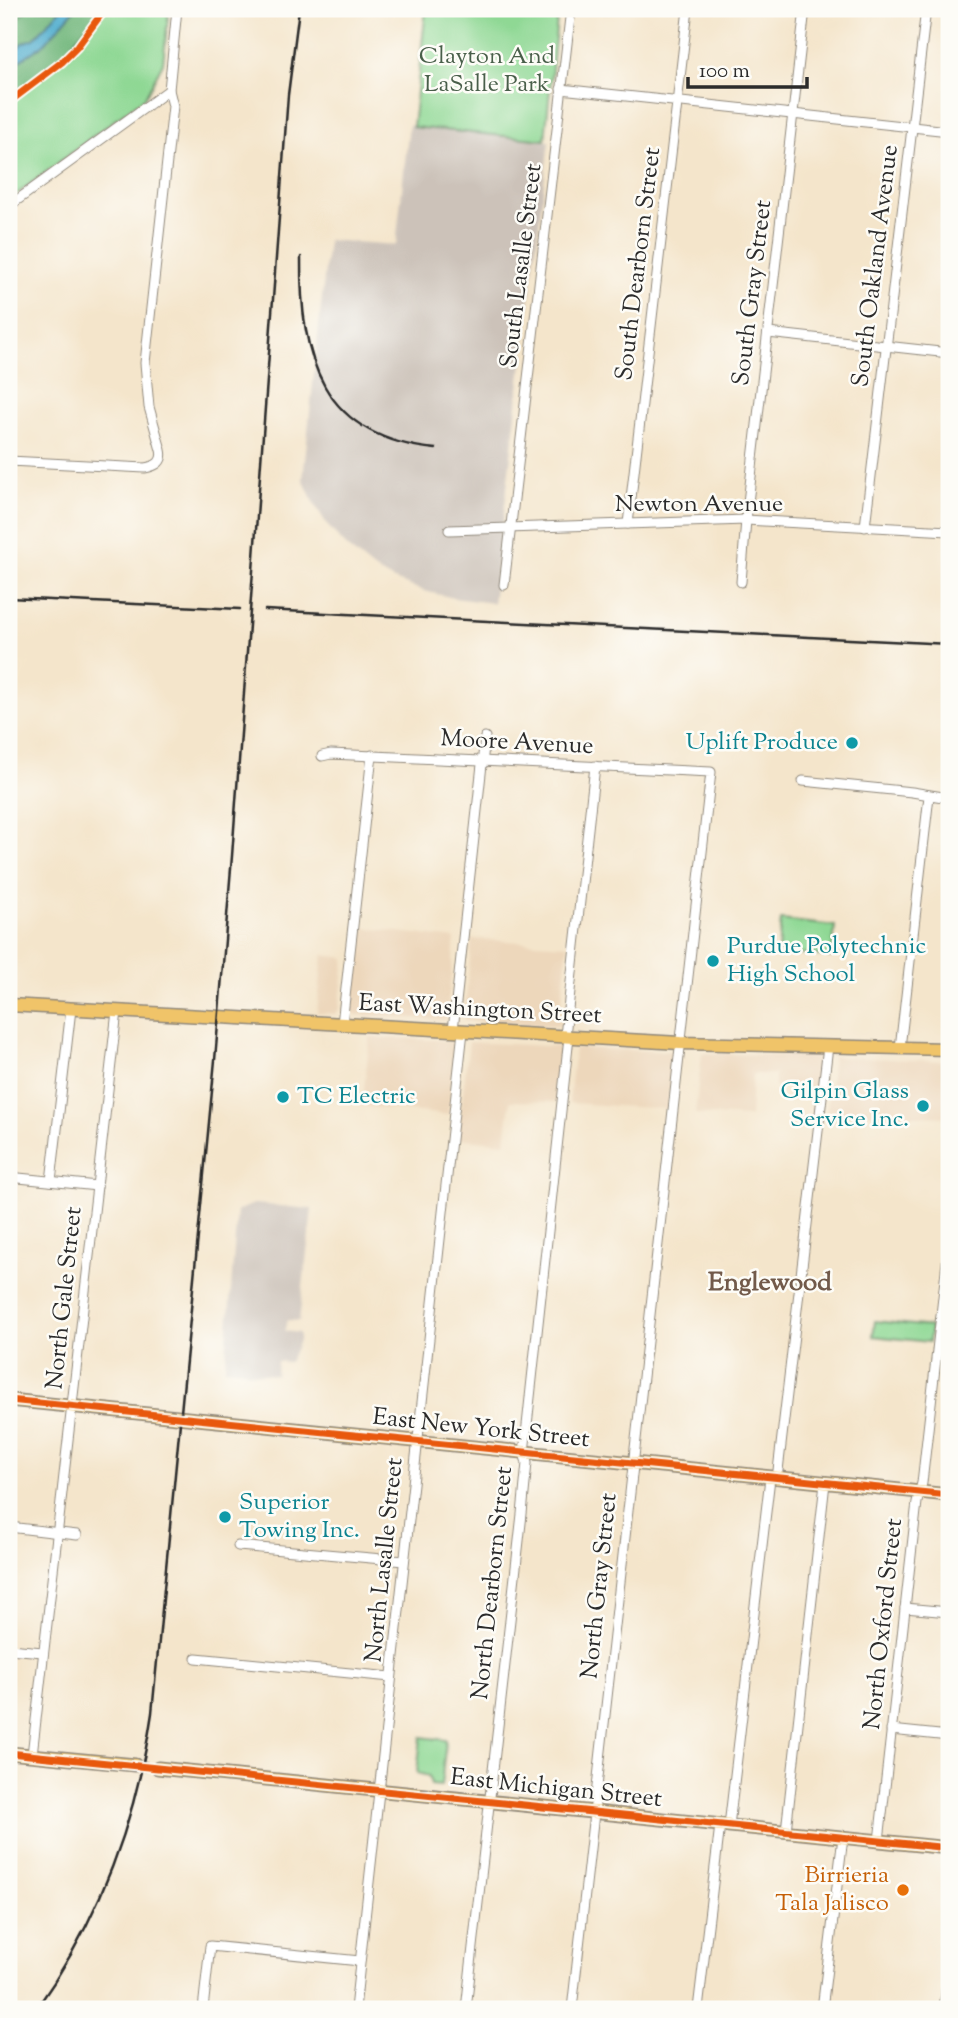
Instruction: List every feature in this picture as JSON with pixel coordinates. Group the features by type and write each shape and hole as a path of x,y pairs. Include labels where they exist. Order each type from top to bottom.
{"main road":[{"name":"East Washington Street","path":"9,1005 680,1043 949,1049"},
{"name":"East New York Street","path":"9,1400 949,1495"},
{"path":"9,1753 135,1766"},
{"name":"East Michigan Street","path":"158,1768 949,1848"}],"street":[{"path":"9,13 13,9"},
{"path":"9,461 145,468 156,465 162,457 149,407 145,363 173,106 169,90 177,9"},
{"name":"South Lasalle Street","path":"504,586 571,9"},
{"name":"South Dearborn Street","path":"628,524 688,9"},
{"name":"South Gray Street","path":"741,582 805,9"},
{"name":"South Oakland Avenue","path":"865,527 926,9"},
{"path":"561,89 949,131"},
{"path":"9,206 169,90"},
{"path":"768,333 949,353"},
{"name":"Newton Avenue","path":"449,530 746,520 949,531"},
{"path":"458,1030 485,737"},
{"name":"Moore Avenue","path":"322,755 372,755 711,772 680,1043"},
{"path":"342,1024 372,755"},
{"path":"567,1036 595,766"},
{"path":"803,781 949,798"},
{"path":"900,1048 929,796"},
{"path":"51,1181 71,1009"},
{"name":"North Gale Street","path":"32,1755 117,1011"},
{"name":"North Lasalle Street","path":"355,2009 417,1443 458,1030"},
{"name":"North Dearborn Street","path":"466,2009 527,1462 524,1453 567,1036"},
{"name":"North Gray Street","path":"572,2009 680,1043"},
{"path":"698,2009 773,1478 828,1046"},
{"path":"9,1177 97,1186"},
{"name":"North Oxford Street","path":"879,1841 949,1244"},
{"path":"786,1831 825,1483"},
{"path":"9,1527 77,1535"},
{"path":"238,1546 404,1561"},
{"path":"905,1608 949,1612"},
{"path":"9,1649 43,1652"},
{"path":"197,1658 391,1677"},
{"path":"891,1730 949,1736"},
{"path":"822,2009 843,1837"},
{"path":"203,2009 210,1946 360,1961"},
{"path":"944,2009 949,1966"}],"shaded area":[{"path":"409,125 549,141 493,603 424,591 375,570 350,550 328,526 303,479 328,240 396,245"},
{"path":"358,927 455,939 446,1020 357,1015 350,1012"},
{"path":"472,939 568,945 559,1026 464,1021"},
{"path":"323,955 345,958 339,1009 335,1014 317,1013"},
{"path":"370,1037 452,1041 455,1049 448,1115 362,1106"},
{"path":"469,1042 563,1047 557,1102 510,1101 505,1143 458,1138"},
{"path":"575,1048 674,1052 669,1109 569,1103"},
{"path":"702,1053 822,1057 818,1091 802,1087 775,1086 775,1074 752,1074 750,1117 695,1114"},
{"path":"833,1057 949,1061 949,1117 827,1113"},
{"path":"254,1204 312,1209 299,1321 287,1320 285,1331 299,1333 299,1341 289,1362 277,1361 276,1375 225,1368 237,1211"}],"green space":[{"path":"20,9 169,9 163,63 145,97 9,200 9,18"},
{"path":"28,9 61,9 34,39 22,43 9,54 9,26"},
{"path":"75,9 102,9 65,52 9,98 9,67 44,44"},
{"name":"Clayton And LaSalle Park","path":"426,9 558,9 545,140 413,127"},
{"path":"781,920 835,926 832,957 778,951"},
{"path":"875,1321 931,1327 929,1342 873,1336"},
{"path":"421,1737 446,1740 441,1786 431,1785 429,1776 417,1773"}],"water":[{"path":"61,9 75,9 44,44 9,68 9,54 22,43 34,39"}],"tunnel":[{"path":"135,1765 158,1768"}],"railway":[{"path":"36,2009 78,1941 112,1868 136,1792 152,1713 215,1060 288,95 299,9"},
{"path":"301,257 306,328 313,359 325,387 342,410 366,429 397,442 436,449"},
{"path":"9,598 240,609"},
{"path":"265,610 949,644"}],"cycle path":[{"path":"9,102 62,62 77,47 105,9"},
{"path":"9,1400 949,1495"},
{"path":"9,1753 949,1848"}],"place":[{"name":"Uplift Produce","path":"852,743"},
{"name":"Purdue Polytechnic High School","path":"713,961"},
{"name":"TC Electric","path":"283,1097"},
{"name":"Gilpin Glass Service Inc.","path":"923,1106"},
{"name":"Superior Towing Inc.","path":"225,1517"},
{"name":"Birrieria Tala Jalisco","path":"903,1890"}],"district":[{"name":"Englewood","path":"770,1283"}]}
